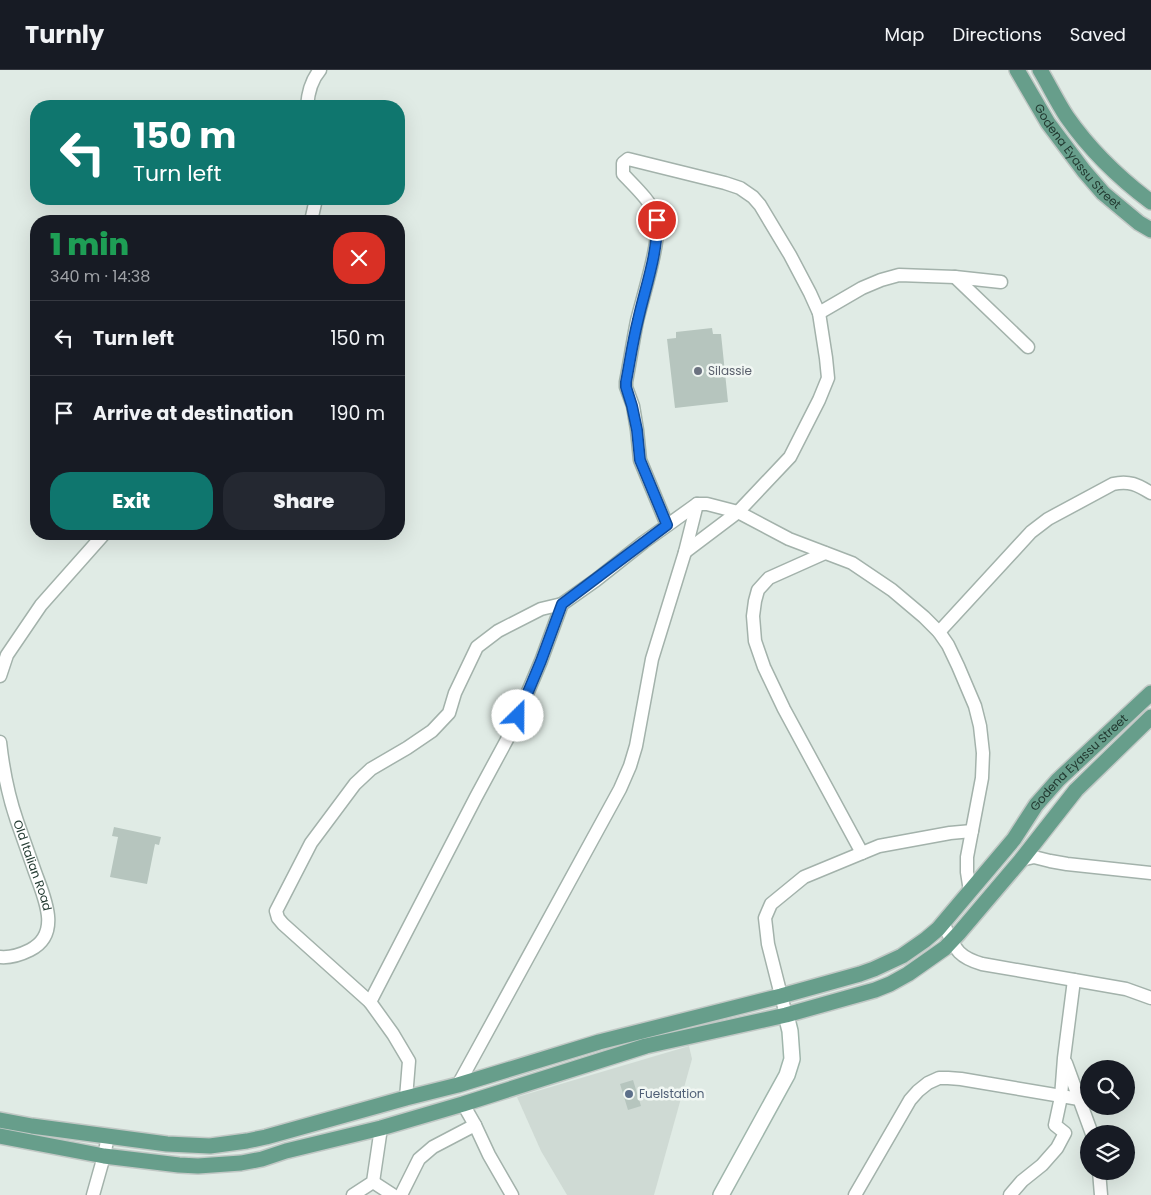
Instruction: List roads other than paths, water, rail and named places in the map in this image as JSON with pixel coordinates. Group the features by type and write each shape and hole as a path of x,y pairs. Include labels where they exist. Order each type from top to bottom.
{"main road":[{"name":"Godena Eyassu Street","path":"1018,70 1048,123 1084,171 1103,193 1139,223 1151,230"},
{"name":"Godena Eyassu Street","path":"1040,70 1067,116 1093,150 1130,186 1151,202"},
{"name":"Godena Eyassu Street","path":"0,1120 32,1126 192,1146 226,1144 266,1138 458,1085 599,1042 860,974 902,956 925,940 943,923 1014,839 1036,805 1058,780 1151,693"},
{"name":"Godena Eyassu Street","path":"0,1136 104,1156 179,1165 198,1166 241,1163 381,1128 646,1046 786,1015 875,990 908,974 945,948 1021,860 1076,790 1151,717"},
{"path":"642,1031 646,1046"},
{"path":"599,1042 604,1059"}],"street":[{"path":"308,100 316,75 320,70"},
{"path":"667,525 640,460 637,430 626,387 637,322 654,254 657,228 657,220 649,204 622,174 623,163 628,159 725,183 740,188 753,197 760,205 810,292 819,313 826,358 828,378 820,400 790,457 738,512 685,552"},
{"path":"819,313 862,288 899,275 1001,282"},
{"path":"955,278 1028,347"},
{"path":"939,632 1031,532 1048,519 1113,484 1122,482 1137,485 1151,494"},
{"path":"458,1085 620,789 630,766 636,746 652,659 685,552 697,504"},
{"path":"406,1098 409,1061 393,1034 370,1002 283,924 278,918 276,911 311,844 355,784 371,769 432,731 449,713 455,693 477,647 498,631 541,609 562,604 697,504 707,504 738,512 789,539 852,563 892,590 939,632 948,645 975,706 984,753 982,778 967,857 970,892"},
{"path":"0,676 7,655 41,605 99,540"},
{"path":"826,553 769,578 758,590 753,616 756,641 764,668 804,747 862,853"},
{"path":"370,1002 510,734 541,661 562,604"},
{"name":"Old Italian Road","path":"0,742 4,775 10,798 45,899 48,919 47,929 40,944 12,957 0,957"},
{"path":"721,1195 787,1075 792,1059 790,1031 768,944 765,918 771,904 804,877 879,846 950,833 972,832"},
{"path":"1021,860 1034,857 1067,864 1151,874"},
{"path":"943,923 962,956 972,961 1126,989 1151,998"},
{"path":"1010,1195 1042,1165 1057,1148 1066,1133 1055,1125 1061,1097 1074,980"},
{"path":"1064,1058 1089,1125"},
{"path":"855,1195 910,1100 928,1083 939,1078 961,1079 1079,1099"},
{"path":"463,1104 512,1195"},
{"path":"401,1195 420,1159 433,1147 475,1125"},
{"path":"354,1195 373,1182 381,1128"},
{"path":"92,1195 108,1136"},
{"path":"1100,1180 1101,1195"},
{"path":"373,1182 393,1195"}],"place":[{"name":"Silassie","path":"698,371"},
{"name":"Fuelstation","path":"629,1094"}]}
